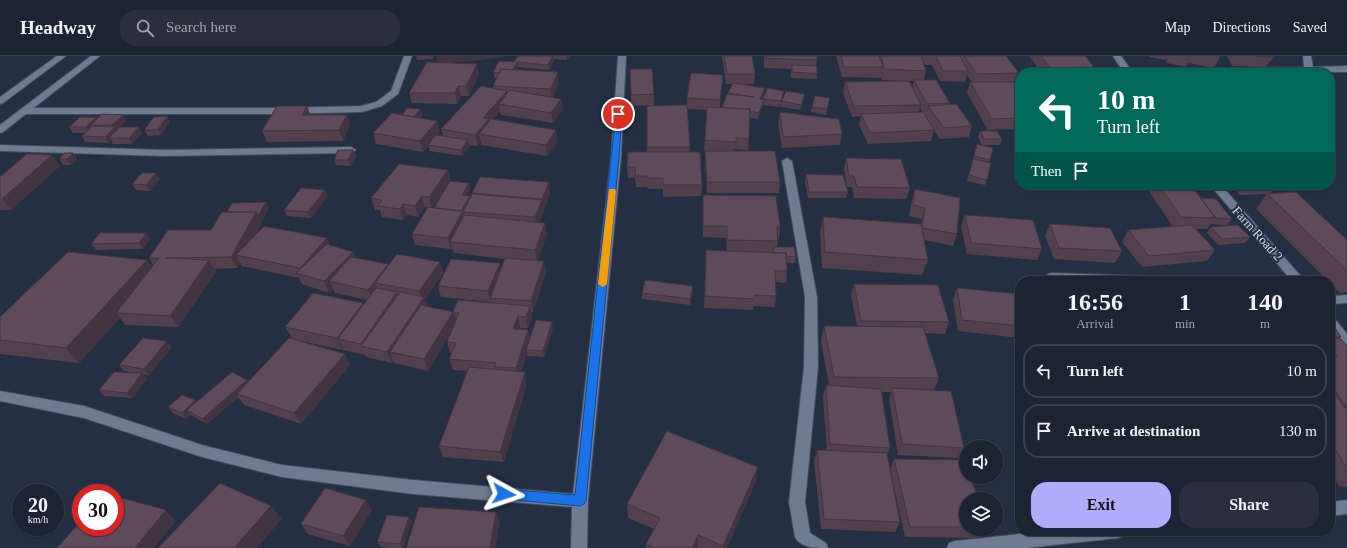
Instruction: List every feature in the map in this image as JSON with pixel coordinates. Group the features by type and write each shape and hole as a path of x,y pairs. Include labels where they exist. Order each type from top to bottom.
{"street":[{"path":"0,101 62,56"},
{"path":"0,130 96,56"},
{"path":"24,111 278,111 362,109 380,104 395,92 408,56"},
{"path":"579,548 580,501 616,157 622,56"},
{"path":"1117,56 1125,68"},
{"path":"1307,56 1309,68"},
{"path":"1335,69 1347,69"},
{"path":"0,148 165,153 351,150"},
{"path":"787,161 811,297 811,367 797,502 804,537 820,548"},
{"name":"Farm Road 2","path":"1219,190 1295,276"},
{"path":"1335,300 1347,299"},
{"path":"1335,327 1347,343"},
{"path":"0,396 84,412 202,451 282,470 414,487 580,501"},
{"path":"1335,508 1347,507"},
{"path":"955,548 1070,536"}],"building":[{"path":"518,56 553,56 548,65 517,62 513,70 501,69 500,73 493,72 499,61 514,62"},
{"path":"724,56 752,56 755,74 727,74"},
{"path":"765,56 817,56 817,60 765,58"},
{"path":"841,56 879,56 883,67 844,67"},
{"path":"881,56 921,56 926,71 884,69"},
{"path":"936,56 960,56 968,71 943,71"},
{"path":"964,56 1006,56 1015,68 1015,73 977,74"},
{"path":"1041,56 1085,56 1094,67 1050,68"},
{"path":"427,62 477,64 466,86 458,86 455,93 409,93"},
{"path":"792,65 817,66 817,74 792,72"},
{"path":"501,69 558,72 551,89 493,86"},
{"path":"630,69 652,69 654,94 631,95"},
{"path":"691,73 723,75 720,100 687,98"},
{"path":"914,80 936,80 950,103 927,104"},
{"path":"909,81 921,105 854,106 845,82"},
{"path":"970,82 1015,82 1015,118 992,119"},
{"path":"733,83 765,88 760,99 764,99 759,113 750,111 750,109 722,107 727,94 754,97 728,93"},
{"path":"481,86 507,91 483,118 489,119 475,135 441,129"},
{"path":"767,88 784,91 781,101 763,99"},
{"path":"510,90 561,99 551,113 499,104"},
{"path":"786,91 805,94 801,105 782,101"},
{"path":"815,96 830,98 827,109 812,107"},
{"path":"956,104 972,126 944,128 928,106"},
{"path":"687,105 690,147 647,147 647,106"},
{"path":"277,106 307,106 302,115 347,115 339,130 262,131"},
{"path":"707,107 750,109 749,139 736,138 736,142 705,140"},
{"path":"407,108 420,109 414,117 402,115"},
{"path":"780,112 839,119 842,134 783,137"},
{"path":"923,112 934,130 870,133 861,114"},
{"path":"392,113 437,121 420,141 373,133"},
{"path":"102,114 123,115 112,125 91,125"},
{"path":"167,116 158,130 144,130 154,117"},
{"path":"80,117 97,117 86,127 69,127"},
{"path":"491,119 556,130 546,145 479,134"},
{"path":"92,126 115,127 105,137 82,136"},
{"path":"120,127 139,127 129,138 109,138"},
{"path":"980,131 997,131 1002,139 984,139"},
{"path":"436,135 468,140 461,150 428,145"},
{"path":"977,144 993,148 990,160 974,156"},
{"path":"338,150 353,150 348,160 334,160"},
{"path":"705,151 775,151 780,182 707,182"},
{"path":"628,152 700,152 702,185 663,185 663,178 635,176 636,167 627,167"},
{"path":"64,153 73,153 67,159 59,159"},
{"path":"27,154 52,155 2,199 0,199 0,177"},
{"path":"846,158 901,159 910,188 857,187 854,176 849,176"},
{"path":"973,159 991,163 987,180 969,175"},
{"path":"399,164 448,170 429,197 422,196 415,206 403,204 400,209 378,206 382,200 371,198"},
{"path":"142,173 156,173 146,185 132,184"},
{"path":"806,174 843,175 848,192 809,192"},
{"path":"480,177 549,182 542,199 472,193"},
{"path":"450,181 469,183 462,195 470,196 461,211 434,208"},
{"path":"301,188 325,190 308,212 284,210"},
{"path":"915,189 960,198 957,234 922,228 925,208 913,205"},
{"path":"1162,190 1195,190 1215,218 1181,217"},
{"path":"1296,192 1347,240 1347,270 1267,194"},
{"path":"472,194 542,200 535,217 463,212"},
{"path":"703,195 776,196 780,227 777,227 778,241 727,240 727,226 703,226"},
{"path":"1201,198 1216,199 1232,219 1216,218"},
{"path":"266,202 258,216 256,212 227,212 232,203"},
{"path":"428,207 463,211 448,238 412,234"},
{"path":"222,212 256,212 231,257 166,258 209,260 170,316 116,313 159,258 149,258 168,230 211,230"},
{"path":"464,215 545,223 535,250 450,242"},
{"path":"965,215 1033,220 1042,249 971,243"},
{"path":"823,217 921,224 928,260 825,252"},
{"path":"1050,224 1110,228 1122,251 1059,248"},
{"path":"1192,225 1215,250 1149,256 1128,230"},
{"path":"1238,225 1250,237 1222,239 1211,227"},
{"path":"264,226 327,238 300,268 236,255"},
{"path":"100,233 146,233 139,243 91,244"},
{"path":"327,244 353,252 324,281 296,273"},
{"path":"773,247 794,247 796,257 786,256 786,253 774,253"},
{"path":"706,250 786,253 787,271 775,271 776,296 754,295 754,299 705,296"},
{"path":"68,252 147,260 66,348 0,340 0,317"},
{"path":"397,254 440,262 419,291 375,283"},
{"path":"351,257 388,264 368,290 329,281"},
{"path":"505,258 544,261 531,301 490,298"},
{"path":"451,259 500,263 488,291 438,286"},
{"path":"645,280 693,286 690,299 642,293"},
{"path":"854,284 938,285 949,322 861,321"},
{"path":"376,288 397,292 361,344 338,339"},
{"path":"957,288 1015,294 1015,325 962,320"},
{"path":"400,292 424,297 387,352 361,346"},
{"path":"313,293 363,303 337,338 285,327"},
{"path":"458,300 530,306 526,317 518,316 513,329 528,330 516,368 495,367 496,363 449,359 456,343 447,342 459,313 453,312"},
{"path":"421,305 453,312 424,359 390,352"},
{"path":"536,320 552,322 543,351 526,350"},
{"path":"824,326 923,327 939,378 834,377"},
{"path":"1335,328 1341,337 1335,337"},
{"path":"143,338 167,341 144,369 119,365"},
{"path":"289,338 345,354 294,413 237,394"},
{"path":"1335,338 1341,339 1347,346 1347,408 1335,390 1335,357 1337,357 1335,354"},
{"path":"469,367 525,372 500,452 439,446"},
{"path":"114,372 142,373 127,393 99,390"},
{"path":"232,372 247,380 202,419 187,410"},
{"path":"826,385 881,389 890,448 830,444"},
{"path":"892,388 951,391 962,440 959,440 959,448 902,444"},
{"path":"1335,394 1347,411 1347,468 1335,449"},
{"path":"182,395 195,400 182,413 168,407"},
{"path":"667,431 758,467 723,546 698,535 692,548 655,548 646,544 660,518 627,504"},
{"path":"817,450 887,453 900,522 824,519"},
{"path":"894,459 959,460 959,484 973,484 976,492 959,492 959,527 910,527"},
{"path":"220,483 271,506 234,548 158,548"},
{"path":"325,488 366,500 343,536 301,524"},
{"path":"124,498 166,510 135,548 57,548 72,531 72,536 124,536"},
{"path":"419,507 496,512 490,548 406,548"},
{"path":"387,515 409,517 400,544 377,542"}],"slow traffic":[{"path":"603,284 612,191"}],"route":[{"path":"504,494 580,501 616,157 618,114"}]}
